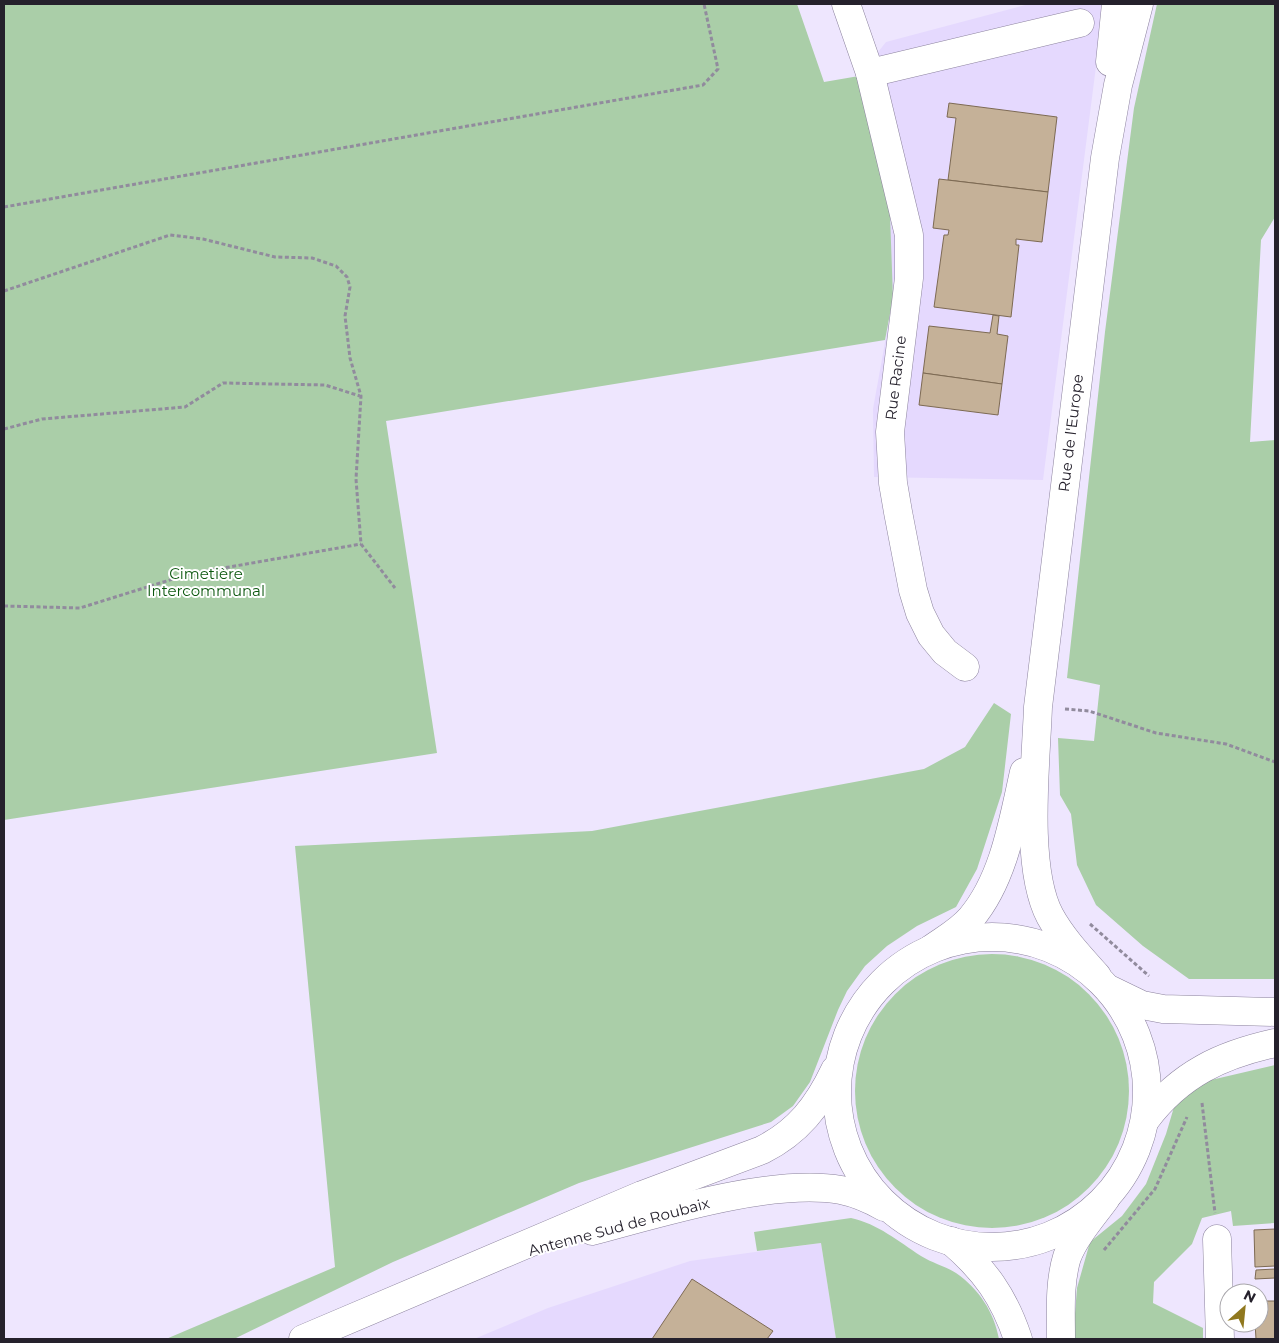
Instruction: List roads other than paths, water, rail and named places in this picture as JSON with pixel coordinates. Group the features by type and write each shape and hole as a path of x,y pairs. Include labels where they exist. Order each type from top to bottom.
{"main road":[{"name":"Rue Racine","path":"846,4 870,73 906,214 911,258 890,422 893,483 912,590 920,613 931,634 946,652 966,667"},
{"name":"Rue de l'Europe","path":"1105,158 1107,86 1116,4"},
{"name":"Rue de l'Europe","path":"1139,4 1118,85 1105,158 1038,707 1035,796 1037,878 1049,915 1062,935 1104,983 1132,1023 1142,1051 1148,1090 1146,1119"},
{"path":"870,73 1080,23"},
{"name":"Rue de l'Europe","path":"931,948 969,920 980,906 998,868 1015,812 1038,707"},
{"path":"1106,1198 1075,1223 1039,1240 1000,1247 970,1245 951,1241 923,1231 898,1215 870,1187 858,1170 840,1125 837,1096 840,1057 850,1029 870,995 898,968 931,948 969,938 989,936 1018,938 1037,943 1064,954 1104,983 1142,1005 1181,1010 1275,1012"},
{"path":"1061,1339 1061,1292 1068,1256 1076,1241 1124,1175 1134,1157 1146,1119 1166,1094 1199,1070 1223,1059 1275,1044"},
{"name":"Antenne Sud de Roubaix","path":"303,1339 642,1194 762,1150 778,1142 803,1122 816,1107 840,1057"},
{"name":"Antenne Sud de Roubaix","path":"457,1273 590,1232 656,1214 762,1192 806,1188 842,1190 870,1199 898,1215"},
{"path":"1217,1239 1220,1339"},
{"path":"951,1241 980,1268 990,1281 1001,1298 1018,1339"}],"park label":[{"name":"Cimetière Intercommunal","path":"206,582"}]}
